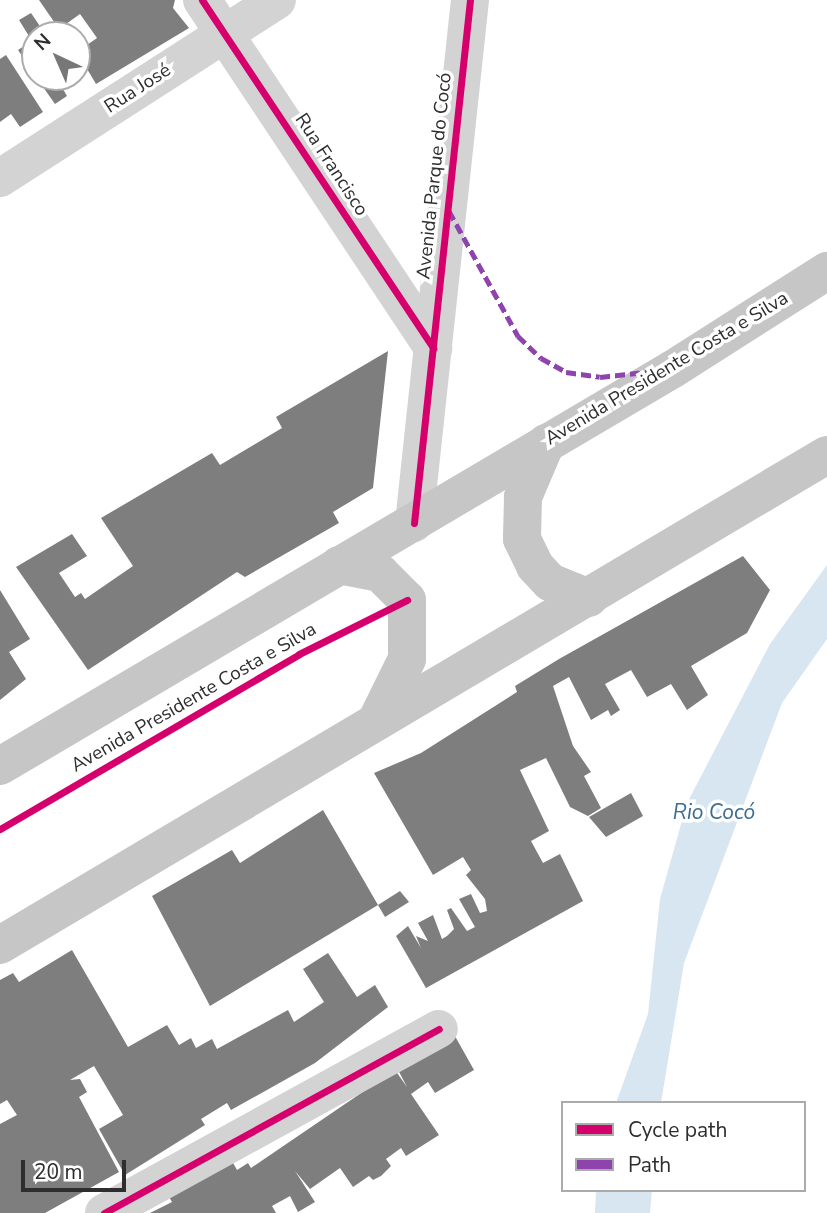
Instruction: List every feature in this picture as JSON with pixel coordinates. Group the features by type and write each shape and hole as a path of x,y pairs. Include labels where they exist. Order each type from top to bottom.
{"main road":[{"name":"Avenida Presidente Costa e Silva","path":"0,766 414,523 827,271"},
{"path":"546,443 523,497 522,539 550,582 589,598"},
{"path":"0,945 827,455"},
{"path":"339,565 380,573 407,600 411,635 407,659 377,720"}],"street":[{"name":"Rua Francisco","path":"202,0 433,348"},
{"name":"Rua José","path":"0,178 277,0"},
{"name":"Avenida Parque do Cocó","path":"414,523 470,0"},
{"path":"120,1209 439,1029"}],"water":[{"name":"Rio Cocó","path":"827,565 827,639 782,703 684,963 661,1101 617,1101 648,1014 660,899 687,803 770,644"},
{"path":"596,1192 652,1192 650,1213 595,1213"}],"building":[{"path":"39,0 175,0 173,8 189,28 96,84 91,76 91,42 97,38 91,30 91,21 85,21 80,14 70,21 53,21"},
{"path":"31,13 36,21 21,21 21,23 19,20"},
{"path":"6,55 21,78 21,91 29,91 43,112 20,127 11,114 0,122 0,59"},
{"path":"46,91 64,91 67,96 55,104"},
{"path":"388,351 373,488 333,512 339,523 245,577 237,572 88,670 16,567 72,534 87,556 59,573 75,597 81,593 85,599 133,566 101,518 212,453 220,465 282,428 276,417"},
{"path":"743,556 770,590 747,633 691,666 708,695 687,710 671,684 647,697 631,670 605,684 620,710 611,716 608,710 591,720 569,677 553,686 573,746 591,772 584,776 601,808 588,816 570,807 546,758 520,770 549,831 531,841 543,863 560,854 583,901 426,988 396,936 408,926 421,948 416,936 428,941 418,923 433,915 442,939 454,929 447,910 451,908 467,931 475,927 459,899 471,894 480,913 487,911 485,899 466,875 471,870 463,857 433,875 374,773 421,753 517,692 515,686 559,659"},
{"path":"0,590 30,639 9,652 26,679 0,700"},
{"path":"631,793 643,816 606,837 589,817"},
{"path":"323,810 378,905 210,1006 152,896 232,850 240,863"},
{"path":"400,891 409,902 385,917 378,905"},
{"path":"72,950 128,1047 167,1025 179,1045 191,1038 196,1048 212,1039 217,1049 288,1010 294,1022 324,1002 303,969 328,953 357,997 375,985 388,1007 315,1063 231,1110 227,1103 201,1119 205,1125 125,1175 99,1129 123,1115 94,1066 70,1080 80,1079 87,1092 79,1097 119,1172 45,1213 0,1213 0,1124 17,1115 7,1100 0,1104 0,980 13,973 19,982"},
{"path":"451,1029 474,1070 435,1093 428,1082 411,1094 439,1135 406,1156 401,1148 386,1159 391,1166 381,1176 373,1180 369,1176 353,1187 340,1168 310,1189 295,1171 315,1202 298,1212 290,1196 272,1206 276,1213 150,1213 172,1202 168,1195 232,1161 237,1170 248,1163 251,1168 395,1070 407,1087 397,1068"}],"marked path":[{"path":"449,211 518,336 541,358 566,372 600,377 673,369"}],"cycle path":[{"path":"202,0 433,348"},
{"path":"414,523 470,0"},
{"path":"0,829 299,654 407,600"},
{"path":"104,1213 439,1029"}]}
